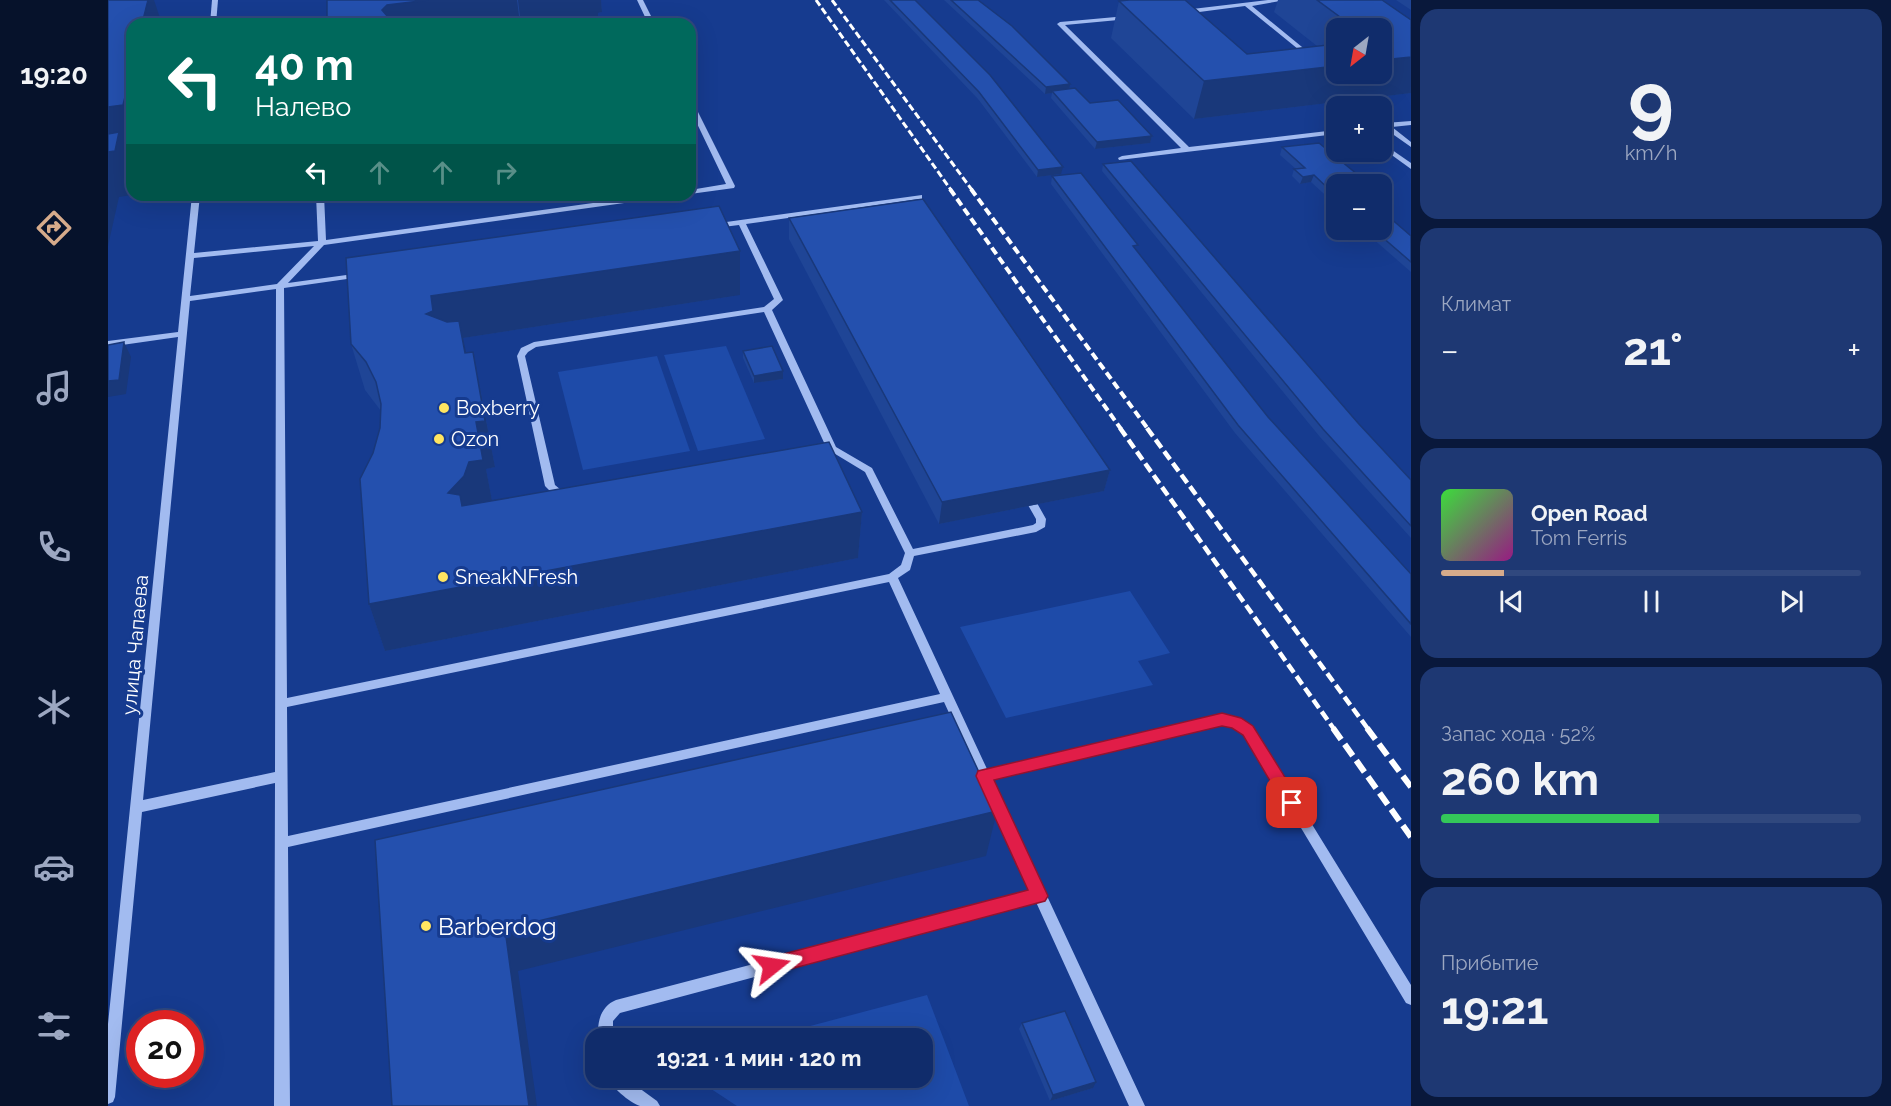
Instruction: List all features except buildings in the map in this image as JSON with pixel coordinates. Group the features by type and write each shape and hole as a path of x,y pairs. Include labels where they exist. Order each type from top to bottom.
{"street":[{"path":"214,18 215,0"},
{"path":"640,0 649,18"},
{"path":"1187,21 1178,13 1283,0"},
{"path":"1246,4 1322,66"},
{"path":"1131,18 1060,24 1187,149"},
{"path":"696,119 731,186 696,191"},
{"path":"1392,125 1411,123"},
{"path":"1392,132 1411,145"},
{"path":"1122,158 1326,133"},
{"path":"1392,153 1411,167"},
{"path":"705,227 919,197"},
{"name":"улица Чапаева","path":"109,1094 195,201"},
{"path":"282,1106 280,286 322,243 320,201"},
{"path":"190,256 322,243 624,201"},
{"path":"582,494 571,496 558,493 550,486 521,356 524,350 534,345 767,309 779,300 741,222"},
{"path":"186,299 375,273"},
{"path":"280,704 892,577 906,567 910,553 869,470 827,450 767,309"},
{"path":"108,344 183,334"},
{"path":"910,553 1036,528 1041,524 1041,519 1033,505"},
{"path":"892,577 1137,1106"},
{"path":"281,843 947,697"},
{"path":"984,776 1222,719 1236,722 1248,730 1411,998"},
{"path":"138,807 281,776"},
{"path":"604,1028 607,1014 616,1006 1039,896"},
{"path":"626,1088 652,1106"}],"shaded area":[{"path":"726,346 765,439 698,451 664,355"},
{"path":"657,356 690,451 583,470 558,372"},
{"path":"1130,591 1170,653 1138,661 1153,685 1006,718 960,627"},
{"path":"927,995 969,1106 737,1106 710,1088 933,1088 933,1028 803,1028"}],"railway":[{"path":"816,0 951,190"},
{"path":"832,0 972,190"},
{"path":"950,189 1121,429"},
{"path":"971,189 1148,429"},
{"path":"1120,428 1334,729"},
{"path":"1147,428 1368,729"},
{"path":"1333,728 1411,837"},
{"path":"1367,728 1411,787"}],"place":[{"name":"Boxberry","path":"444,408"},
{"name":"Ozon","path":"439,439"},
{"name":"SneakNFresh","path":"443,577"},
{"name":"Barberdog","path":"426,926"}],"route":[{"path":"772,966 1039,896 984,776 1222,719 1236,722 1248,730 1292,803"}]}
